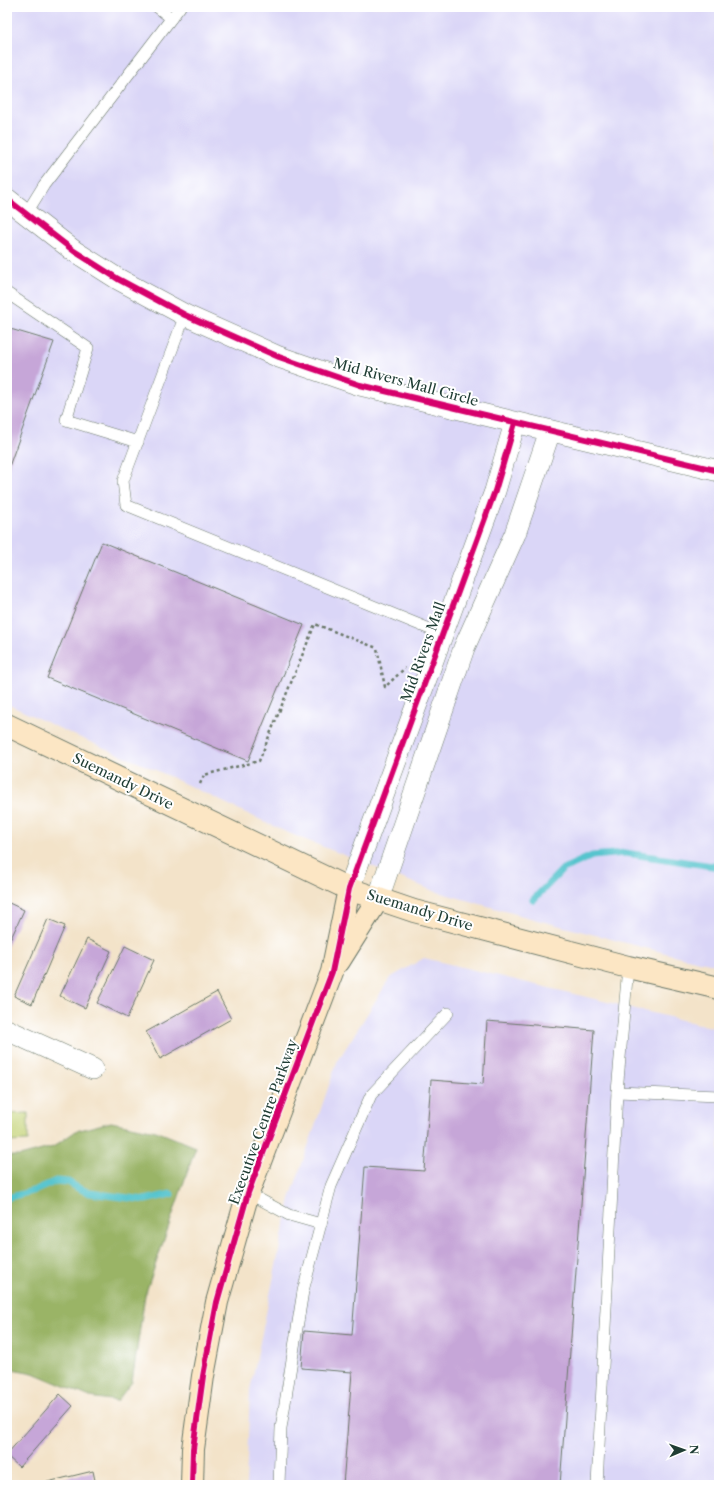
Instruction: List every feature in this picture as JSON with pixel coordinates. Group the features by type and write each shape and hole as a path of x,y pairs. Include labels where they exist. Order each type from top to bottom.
{"street":[{"name":"Mid Rivers Mall Circle","path":"7,199 86,259 118,278 185,316 279,357 360,385 719,471"},
{"name":"Mid Rivers Mall","path":"348,889 495,491 515,423"},
{"path":"378,899 464,648 515,534 550,431"},
{"name":"Suemandy Drive","path":"7,725 348,889 414,911 628,967 719,988"},
{"name":"Executive Centre Parkway","path":"192,1485 193,1449 206,1361 217,1302 248,1194 332,972 348,889"},
{"name":"Executive Centre Parkway","path":"332,972 378,899"},
{"path":"7,1030 93,1069"}],"lane":[{"path":"157,7 171,18"},
{"path":"26,214 48,179 180,7"},
{"path":"7,293 88,348 66,420 138,442"},
{"path":"185,316 123,481 126,505 442,634"},
{"path":"597,1485 617,1092 628,967"},
{"path":"279,1485 281,1428 303,1291 331,1186 371,1095 448,1013"},
{"path":"617,1092 719,1096"},
{"path":"248,1194 289,1215 321,1224"}],"path":[{"path":"200,784 204,775 259,761 315,624 377,648 385,687 411,663"}],"shaded area":[{"path":"7,7 719,7 719,965 681,957 541,921 434,891 286,832 158,771 7,704"},
{"path":"424,958 719,1029 719,1485 246,1485 250,1390 290,1199 337,1062 390,978"}],"green space":[{"path":"28,1113 28,1141 7,1142 7,1114"},
{"path":"111,1122 156,1131 196,1147 145,1295 132,1382 117,1401 90,1397 33,1373 7,1368 7,1156 20,1156 53,1147 76,1131"}],"building":[{"path":"7,328 54,342 7,472"},
{"path":"102,542 304,625 248,761 47,678"},
{"path":"7,902 24,910 7,947"},
{"path":"48,919 65,926 32,1004 14,996"},
{"path":"87,939 111,951 85,1008 60,996"},
{"path":"125,946 154,960 127,1018 97,1003"},
{"path":"217,992 231,1019 160,1059 146,1032"},
{"path":"487,1021 594,1030 560,1485 343,1485 352,1372 301,1368 304,1331 352,1335 365,1167 424,1171 431,1080 483,1084"},
{"path":"60,1394 73,1406 19,1467 7,1456 7,1454"},
{"path":"93,1471 96,1485 39,1485 39,1484"}],"waterway":[{"path":"533,900 563,869 592,856 625,853 719,867"},
{"path":"7,1198 36,1190 56,1181 68,1182 90,1193 145,1200 171,1194"}],"cycle path":[{"path":"7,199 74,251 118,279 185,315 279,357 360,385 719,471"},
{"path":"192,1485 193,1449 203,1376 217,1302 248,1193 332,972 349,889 495,491 515,423"}]}
